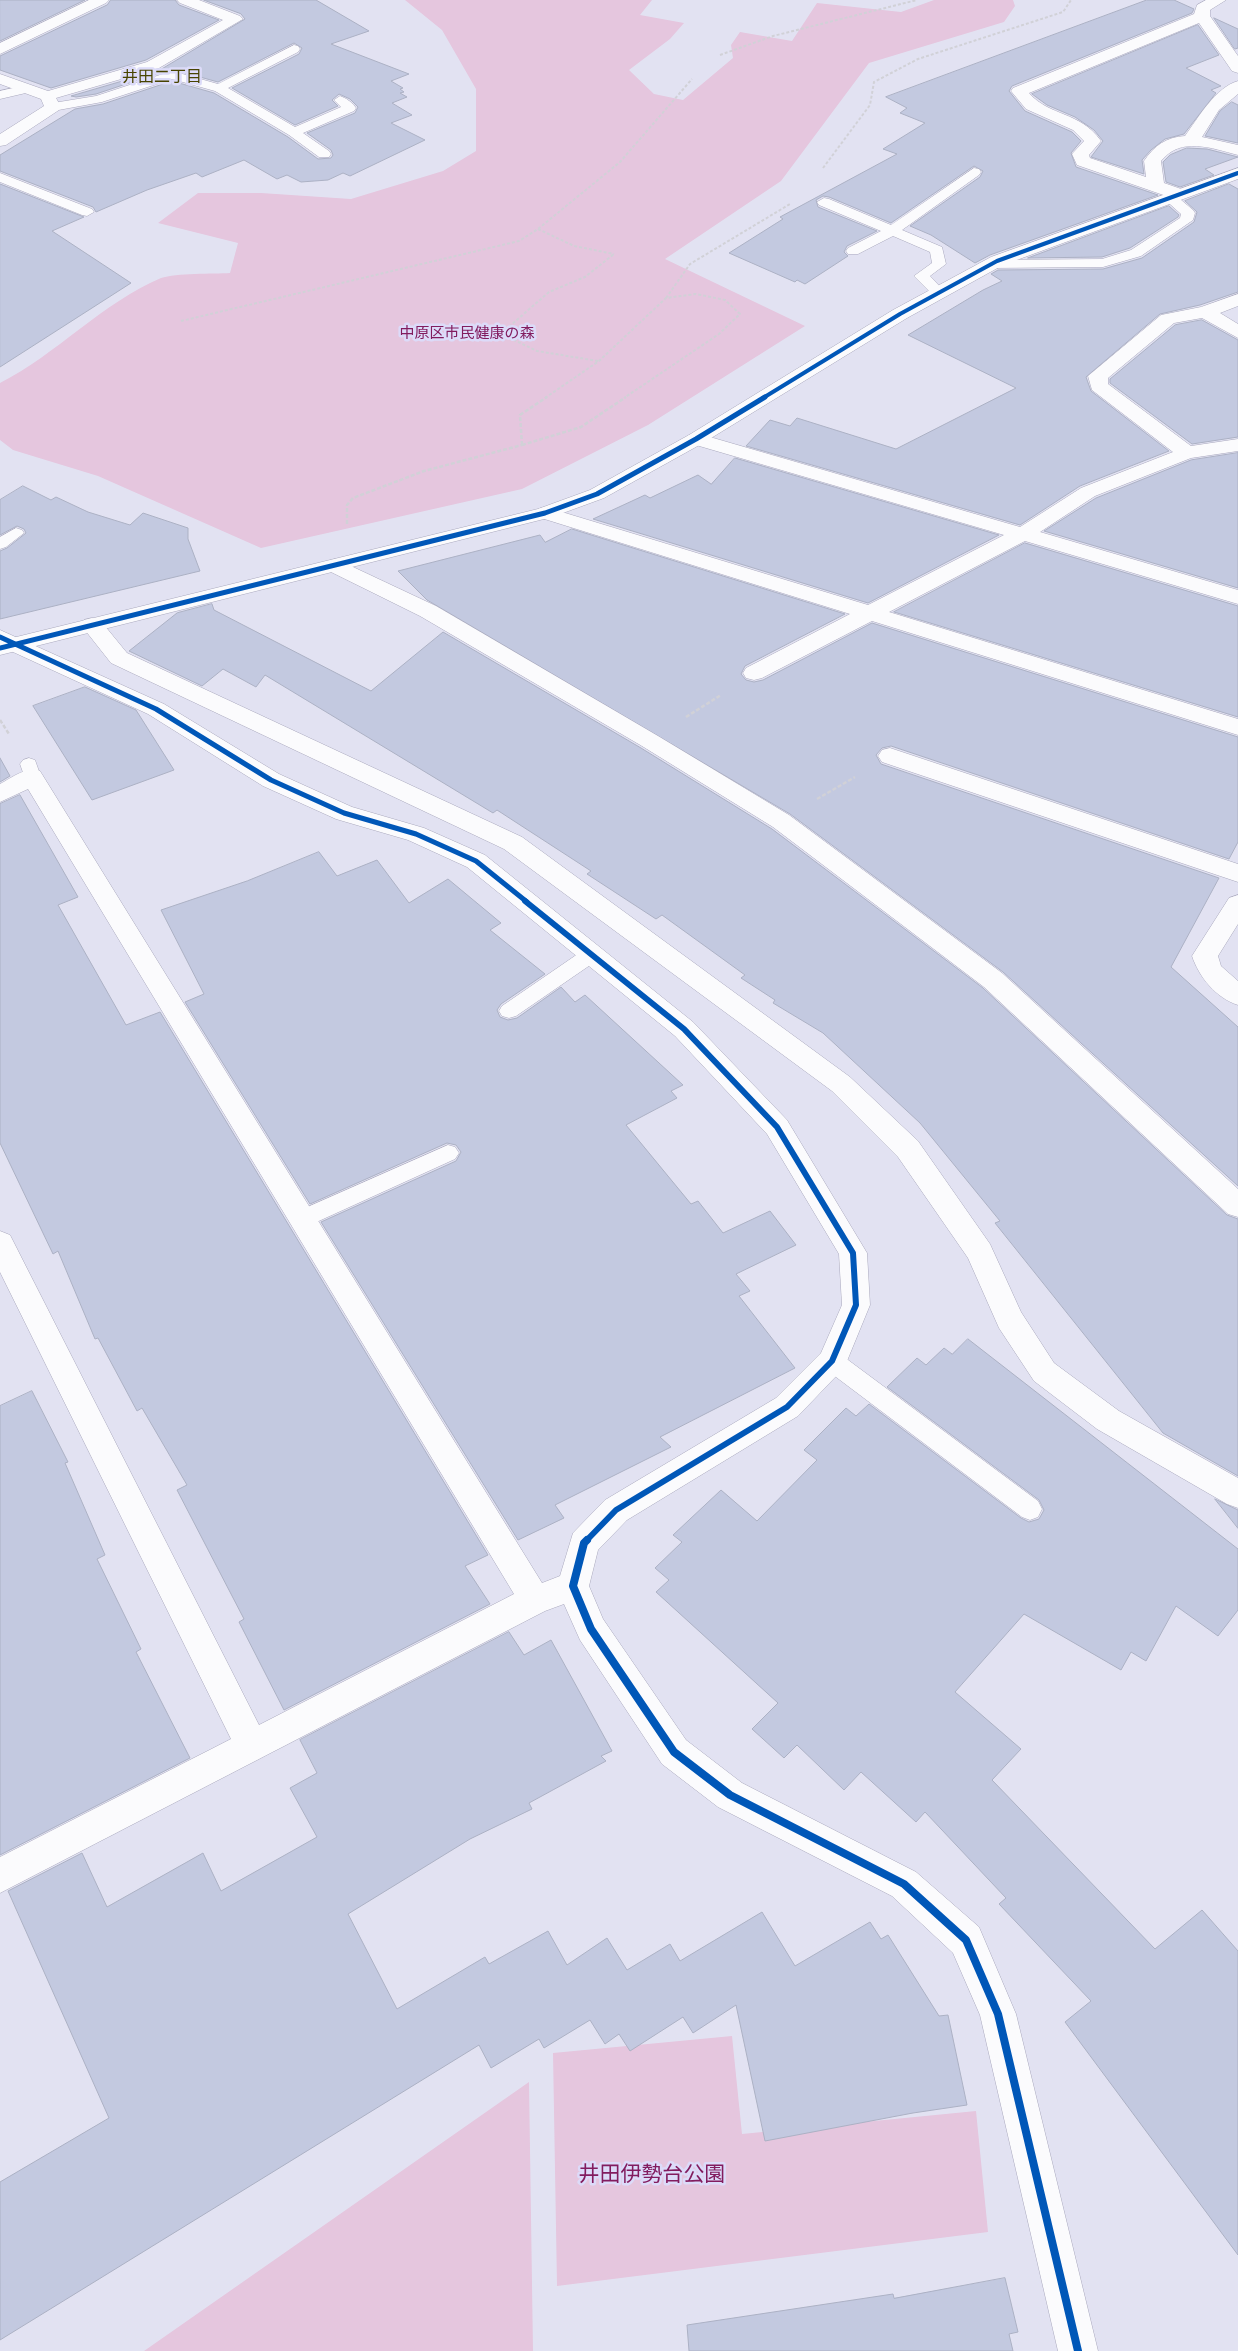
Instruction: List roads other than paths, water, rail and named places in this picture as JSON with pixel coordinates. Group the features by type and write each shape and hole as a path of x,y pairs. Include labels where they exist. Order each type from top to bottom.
{"street":[{"path":"0,49 100,0"},
{"path":"0,141 50,101 153,65 235,18 185,0"},
{"path":"1218,0 1202,8 1202,16 1238,68"},
{"path":"1168,193 1083,161 1080,154 1093,142 1079,126 1032,106 1019,91 1202,16"},
{"path":"0,79 26,88 50,101"},
{"path":"1191,140 1213,107 1238,86"},
{"path":"1168,193 1152,161 1159,150 1167,144 1191,140 1238,150"},
{"path":"5,643 92,625 336,566 545,513 596,494 696,439 938,292 990,264 1168,193 1238,172"},
{"path":"1187,453 1099,386 1098,376 1168,319 1206,312 1238,300"},
{"path":"1206,312 1238,332"},
{"path":"696,439 1238,598"},
{"path":"754,673 1023,534 1088,492 1187,453 1238,445"},
{"path":"545,513 1238,727"},
{"path":"336,566 428,611 650,741 781,821 993,980 1238,1206"},
{"path":"92,625 119,658 514,843 841,1084 913,1157 980,1252 1009,1319 1044,1372 1108,1420 1238,1494"},
{"path":"5,643 156,709 270,780 344,813 416,834 476,860 684,1030 778,1127 853,1253 856,1305 832,1361 787,1406 616,1510 584,1543 573,1586 591,1628 674,1752 730,1795 904,1884 966,1940 998,2014 1078,2351"},
{"path":"890,756 1238,873"},
{"path":"0,794 30,771 535,1600"},
{"path":"1238,904 1205,956 1210,971 1238,995"},
{"path":"0,1243 252,1746"},
{"path":"0,1876 535,1600 573,1586"}],"lane":[{"path":"219,88 294,49"},
{"path":"50,101 98,99 172,75 219,88 294,132 324,154"},
{"path":"0,95 26,88"},
{"path":"294,132 350,108 340,100"},
{"path":"853,251 892,231 974,172"},
{"path":"0,177 87,212"},
{"path":"990,264 1103,263 1136,253 1186,220 1188,213 1168,193"},
{"path":"824,202 937,250 939,264 921,276 938,292"},
{"path":"0,544 16,533"},
{"path":"509,1010 592,954"},
{"path":"302,1219 448,1153"},
{"path":"832,1361 1030,1509"}],"district":[{"name":"井田二丁目","path":"162,78"}],"park label":[{"name":"中原区市民健康の森","path":"467,334"},
{"name":"井田伊勢台公園","path":"652,2175"}]}
